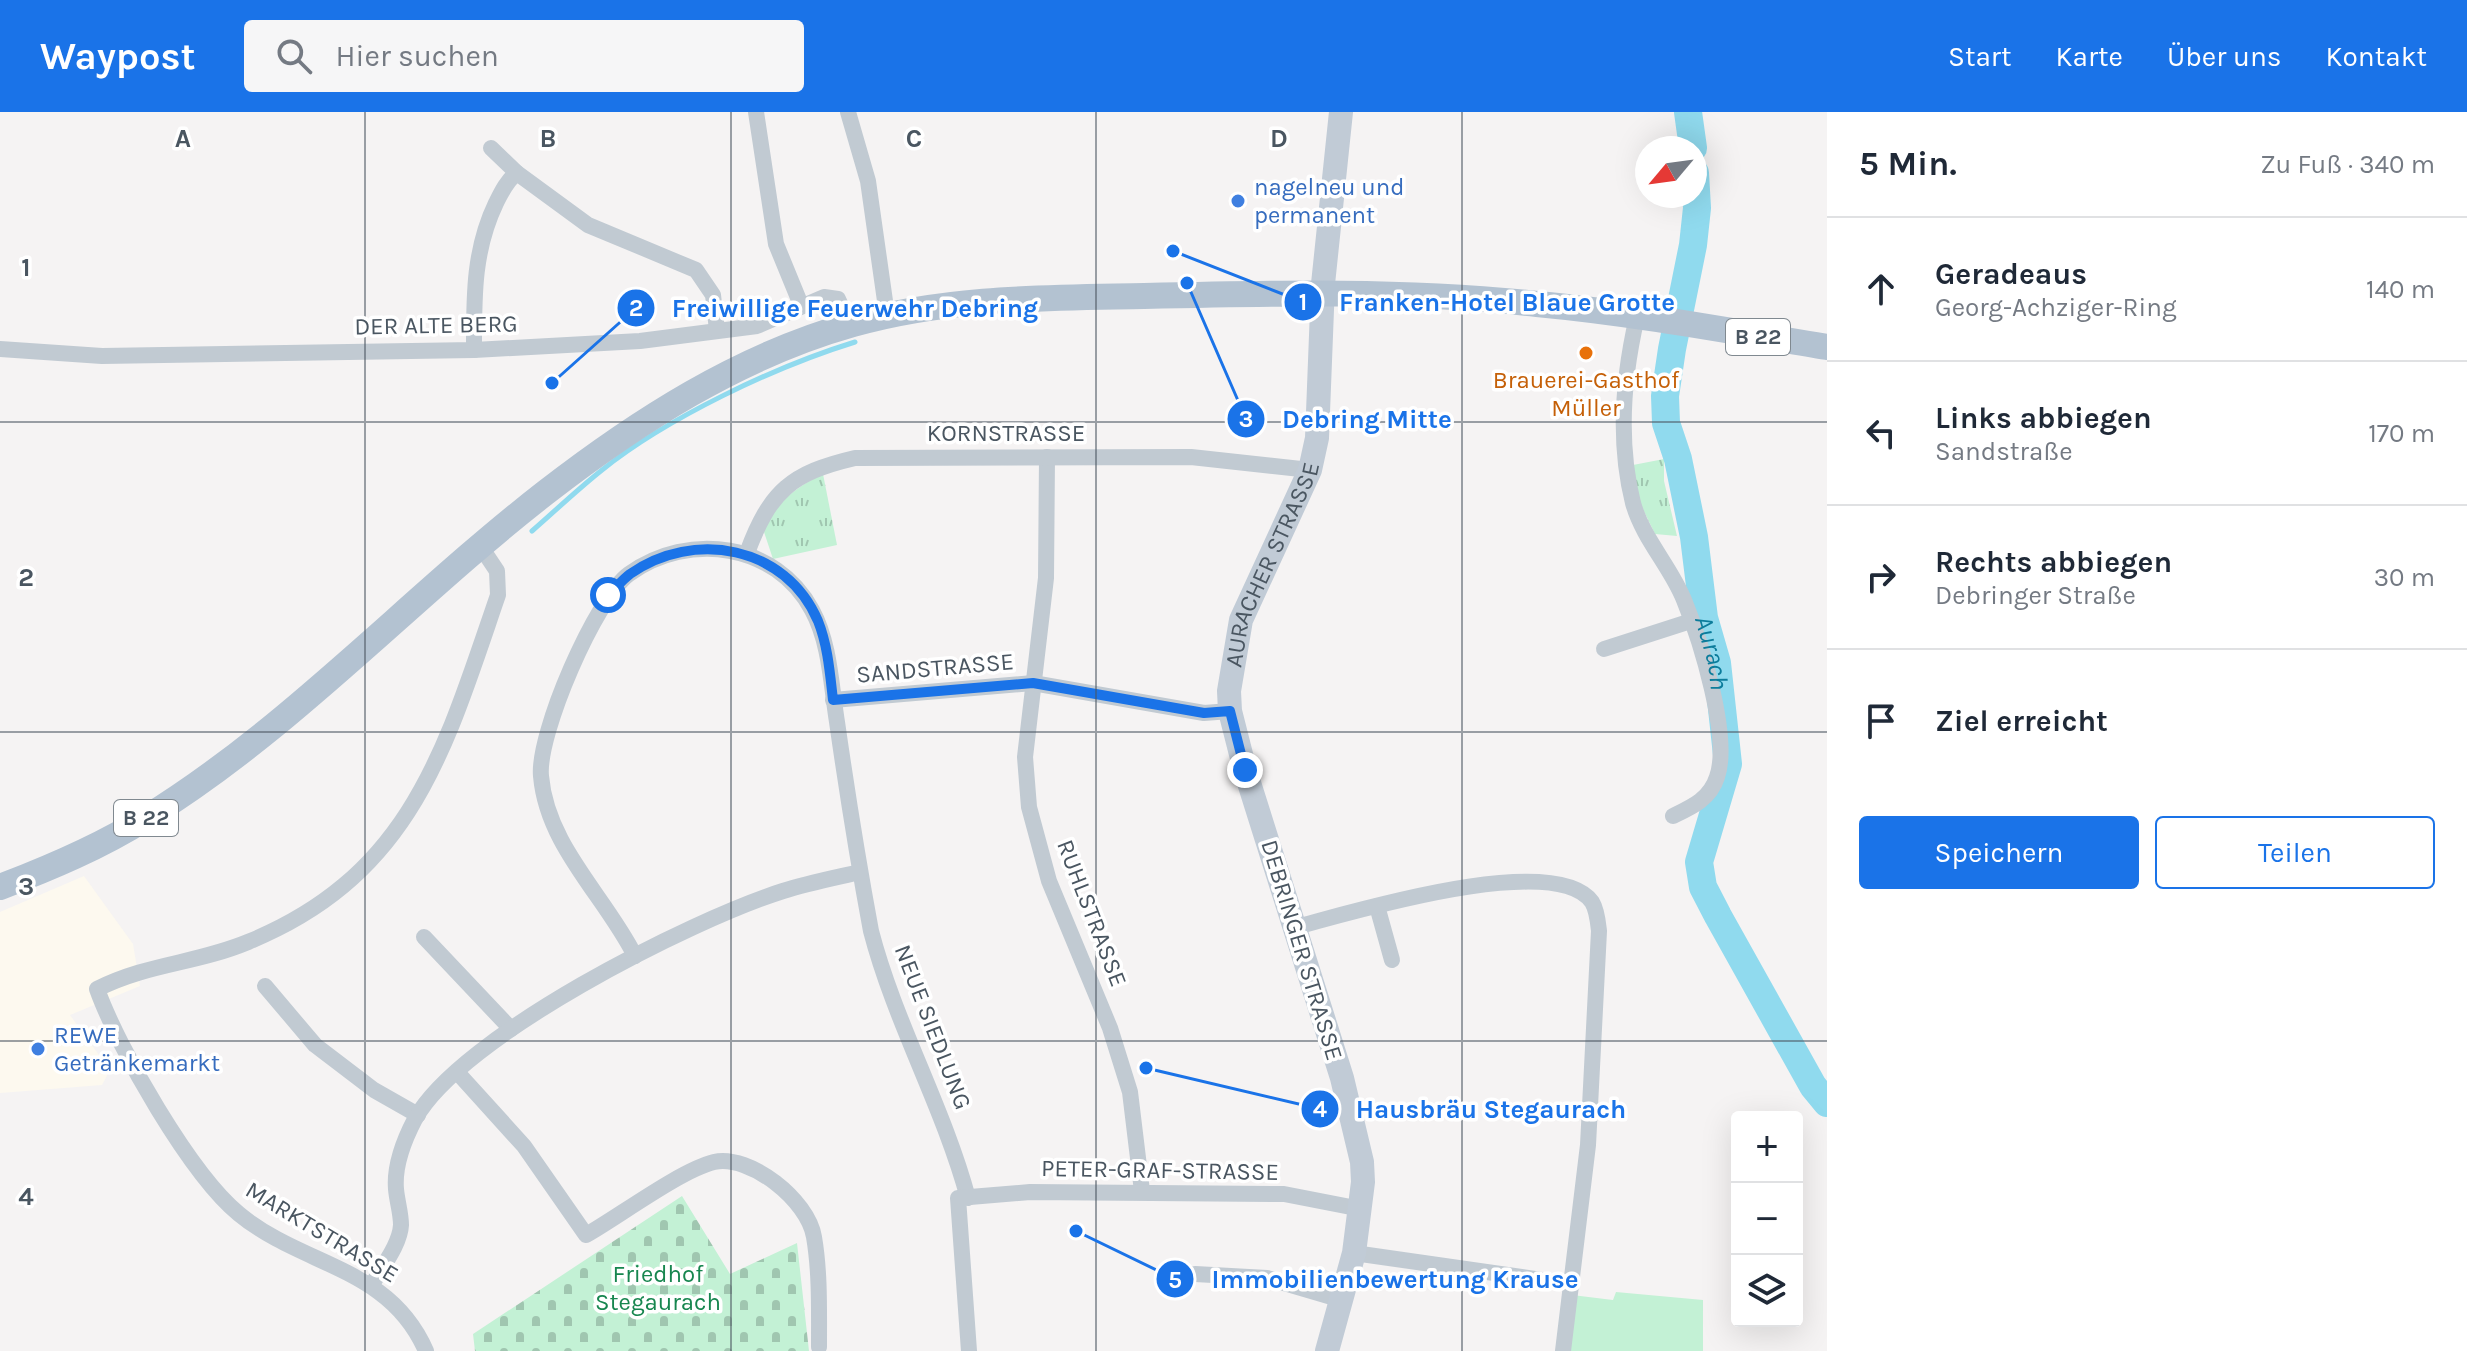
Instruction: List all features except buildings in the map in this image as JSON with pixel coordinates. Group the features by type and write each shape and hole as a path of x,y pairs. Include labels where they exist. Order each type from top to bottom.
{"main road":[{"name":"B 22","path":"0,887 97,846 202,781 277,722 550,489 656,413 748,364 850,325 887,315 1016,299 1323,296 1492,300 1646,318 1823,347"}],"street":[{"path":"756,112 776,244 801,305"},
{"path":"848,112 868,181 887,315"},
{"name":"AURACHER STRASSE","path":"1230,701 1241,620 1310,470 1320,403 1323,296 1341,112"},
{"path":"491,148 517,173 588,225 696,270 713,295 717,330"},
{"path":"474,350 474,278 481,234 499,196 517,173"},
{"name":"DER ALTE BERG","path":"0,349 102,356 474,350 640,341 757,326 824,297 838,299 850,325"},
{"path":"1646,318 1623,418 1629,486 1634,508 1684,599 1701,646 1720,746 1717,777 1702,801 1673,816"},
{"name":"RUHLSTRASSE","path":"1047,457 1046,578 1025,757 1029,807 1049,881 1110,1028 1130,1092 1142,1191"},
{"name":"KORNSTRASSE","path":"747,553 759,521 774,498 791,481 812,469 855,458 1191,457 1310,470"},
{"name":"MARKTSTRASSE","path":"426,1351 416,1329 392,1300 372,1285 285,1244 239,1215 209,1184 111,1028 97,989 131,972 208,958 289,925 327,901 385,847 425,788 450,733 498,595 497,571 481,547"},
{"path":"635,956 621,928 552,825 540,772 545,741 555,709 608,595 630,574 682,550 710,548 747,553"},
{"name":"NEUE SIEDLUNG","path":"747,553 784,575 811,607 824,639 860,872 883,978 945,1125 963,1198 969,1351"},
{"path":"1604,649 1691,621"},
{"name":"SANDSTRASSE","path":"833,700 1033,683 1204,713 1230,701"},
{"name":"DEBRINGER STRASSE","path":"1230,701 1357,1131 1363,1182 1361,1209 1354,1253 1327,1351"},
{"path":"372,1285 399,1235 396,1185 399,1161 418,1115 457,1072 511,1029 635,956 713,918 768,896 860,872"},
{"path":"1296,927 1478,884 1511,881 1555,884 1580,891 1592,903 1599,931 1588,1145 1563,1351"},
{"path":"1377,906 1392,960"},
{"path":"424,937 511,1029"},
{"path":"265,986 315,1045 374,1090 418,1115"},
{"path":"457,1072 524,1146 586,1235 695,1169 716,1161 742,1162 773,1180 797,1207 814,1238 819,1347"},
{"name":"PETER-GRAF-STRASSE","path":"963,1198 1030,1192 1284,1194 1361,1209"},
{"path":"1354,1253 1570,1284"},
{"path":"1195,1274 1267,1278 1342,1300"}],"shaded area":[{"path":"84,876 133,944 140,986 70,1015 110,1070 102,1085 0,1093 0,912"}],"green space":[{"path":"1664,459 1664,481 1677,536 1655,534 1639,501 1633,465"},
{"path":"823,474 837,545 773,559 763,529 768,520 788,496"},
{"name":"Friedhof Stegaurach","path":"682,1196 730,1274 797,1243 809,1351 475,1351 473,1334"},
{"path":"1616,1292 1703,1300 1703,1351 1567,1351 1572,1295 1613,1300"}],"waterway":[{"name":"Aurach","path":"1688,112 1691,136"},
{"name":"Aurach","path":"1697,208 1665,396 1666,423 1678,459 1694,537 1704,618 1717,663 1728,764 1699,862 1703,887 1718,916 1813,1086 1827,1103"},
{"path":"532,531 602,470 689,413 790,365 855,342"}],"place":[{"name":"nagelneu und permanent","path":"1238,201"},
{"name":"Franken-Hotel Blaue Grotte","path":"1173,251"},
{"name":"Debring Mitte","path":"1187,283"},
{"name":"Brauerei-Gasthof Müller","path":"1586,353"},
{"name":"Freiwillige Feuerwehr Debring","path":"552,383"},
{"name":"REWE Getränkemarkt","path":"38,1049"},
{"name":"Hausbräu Stegaurach","path":"1146,1068"},
{"name":"Immobilienbewertung Krause","path":"1076,1231"}],"route":[{"path":"608,595 630,574 682,550 710,548 747,553 784,575 811,607 824,639 833,700 1033,683 1204,713 1230,711 1245,770"}]}
